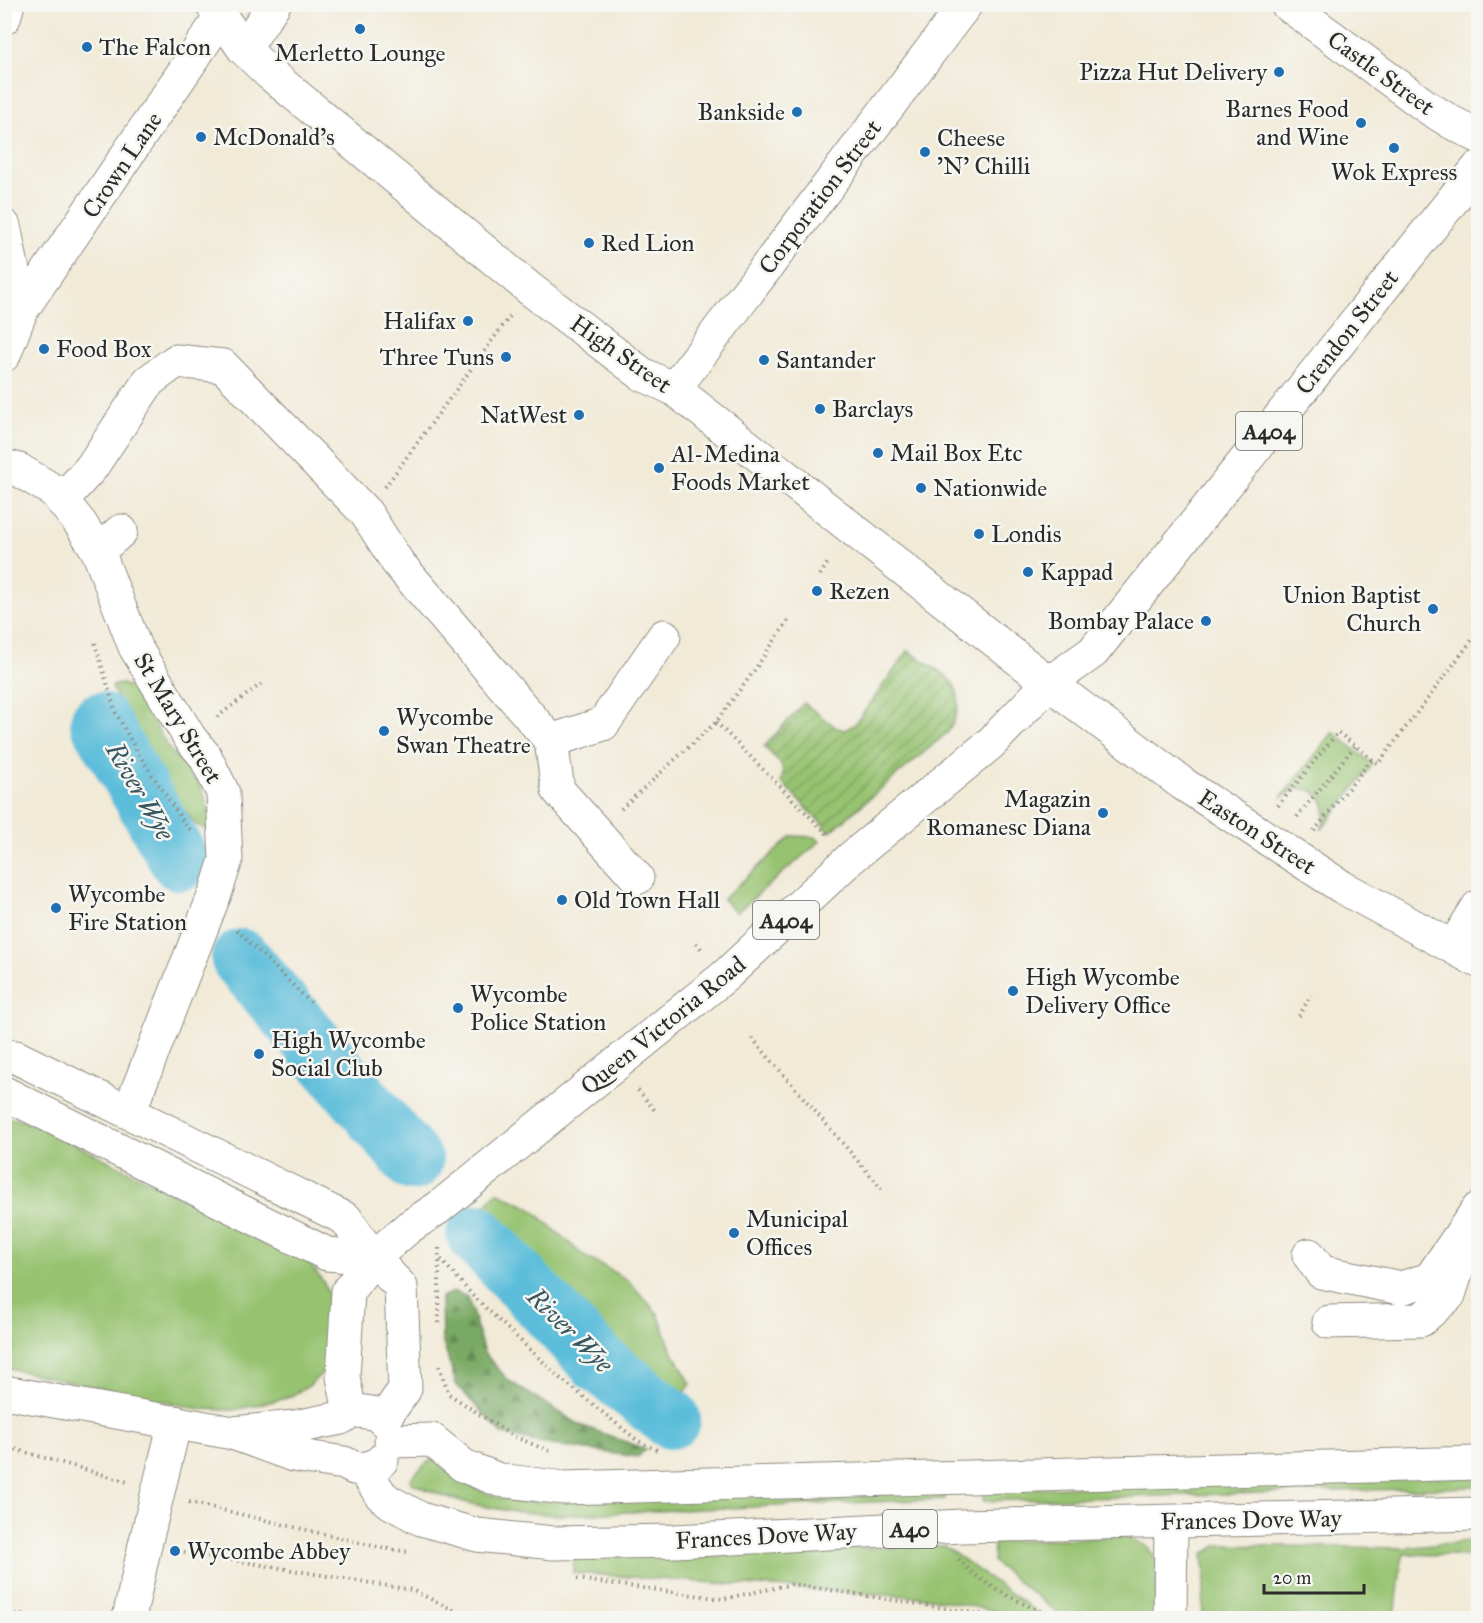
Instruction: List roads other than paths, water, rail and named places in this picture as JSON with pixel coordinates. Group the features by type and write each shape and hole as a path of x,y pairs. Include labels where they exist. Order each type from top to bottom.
{"main road":[{"path":"4,18 8,4"},
{"path":"244,49 274,4"},
{"name":"Corporation Street","path":"674,389 966,4"},
{"name":"Castle Street","path":"1287,4 1428,107 1450,122 1479,136"},
{"name":"High Street","path":"216,11 244,49 269,73 530,289 642,374 674,389 1049,683"},
{"name":"Crown Lane","path":"4,355 21,311 216,11"},
{"name":"Crendon Street","path":"1049,683 1093,652 1105,639 1479,168"},
{"path":"4,226 21,311"},
{"path":"62,500 91,468 149,381 176,362 223,366 366,513 398,563 551,741 558,790 637,878"},
{"name":"St Mary Street","path":"4,466 19,470 54,491 80,523 110,541 135,647 190,738 206,756 223,793 226,860 129,1112"},
{"path":"551,741 603,724 664,636"},
{"name":"Easton Street","path":"1049,683 1183,784 1285,832 1342,886 1466,954"},
{"name":"Queen Victoria Road","path":"346,1415 343,1377 348,1291 373,1258 725,976 851,858 975,757 1049,683"},
{"path":"1466,954 1479,907"},
{"path":"4,1056 16,1057 346,1219 373,1258 401,1287 405,1389 387,1430 385,1457 378,1464 354,1466 293,1455 233,1433 4,1392"},
{"path":"4,1093 327,1254 373,1258"},
{"path":"1309,1255 1321,1272 1401,1288 1430,1279 1452,1251 1477,1211"},
{"path":"1329,1322 1421,1320 1449,1295 1477,1211"},
{"path":"233,1433 295,1427 369,1411 387,1430"},
{"path":"346,1415 333,1431 332,1441 337,1456 354,1466"},
{"path":"129,1618 175,1422"},
{"name":"Frances Dove Way","path":"387,1430 432,1440 464,1466 499,1480 564,1488 1479,1463"},
{"name":"Frances Dove Way","path":"354,1466 388,1501 421,1519 477,1535 553,1543 675,1541 952,1526 1479,1514"},
{"path":"1170,1618 1171,1522"}],"waterway":[{"name":"River Wye","path":"100,722 180,861"},
{"name":"River Wye","path":"241,959 413,1161"},
{"name":"River Wye","path":"476,1234 598,1362 671,1419"}],"place":[{"name":"Merletto Lounge","path":"360,29"},
{"name":"The Falcon","path":"87,47"},
{"name":"Pizza Hut Delivery","path":"1279,72"},
{"name":"Bankside","path":"797,112"},
{"name":"Barnes Food and Wine","path":"1361,123"},
{"name":"McDonald's","path":"201,137"},
{"name":"Wok Express","path":"1394,148"},
{"name":"Cheese 'N' Chilli","path":"925,152"},
{"name":"Red Lion","path":"589,243"},
{"name":"Halifax","path":"468,321"},
{"name":"Food Box","path":"44,349"},
{"name":"Three Tuns","path":"506,357"},
{"name":"Santander","path":"764,360"},
{"name":"Barclays","path":"820,409"},
{"name":"NatWest","path":"579,415"},
{"name":"Mail Box Etc","path":"878,453"},
{"name":"Al-Medina Foods Market","path":"659,468"},
{"name":"Nationwide","path":"921,488"},
{"name":"Londis","path":"979,534"},
{"name":"Kappad","path":"1028,572"},
{"name":"Rezen","path":"817,591"},
{"name":"Union Baptist Church","path":"1433,609"},
{"name":"Bombay Palace","path":"1206,621"},
{"name":"Wycombe Swan Theatre","path":"384,731"},
{"name":"Magazin Romanesc Diana","path":"1103,813"},
{"name":"Old Town Hall","path":"562,900"},
{"name":"Wycombe Fire Station","path":"56,908"},
{"name":"High Wycombe Delivery Office","path":"1013,991"},
{"name":"Wycombe Police Station","path":"458,1008"},
{"name":"High Wycombe Social Club","path":"259,1054"},
{"name":"Municipal Offices","path":"734,1233"},
{"name":"Wycombe Abbey","path":"175,1551"}]}
